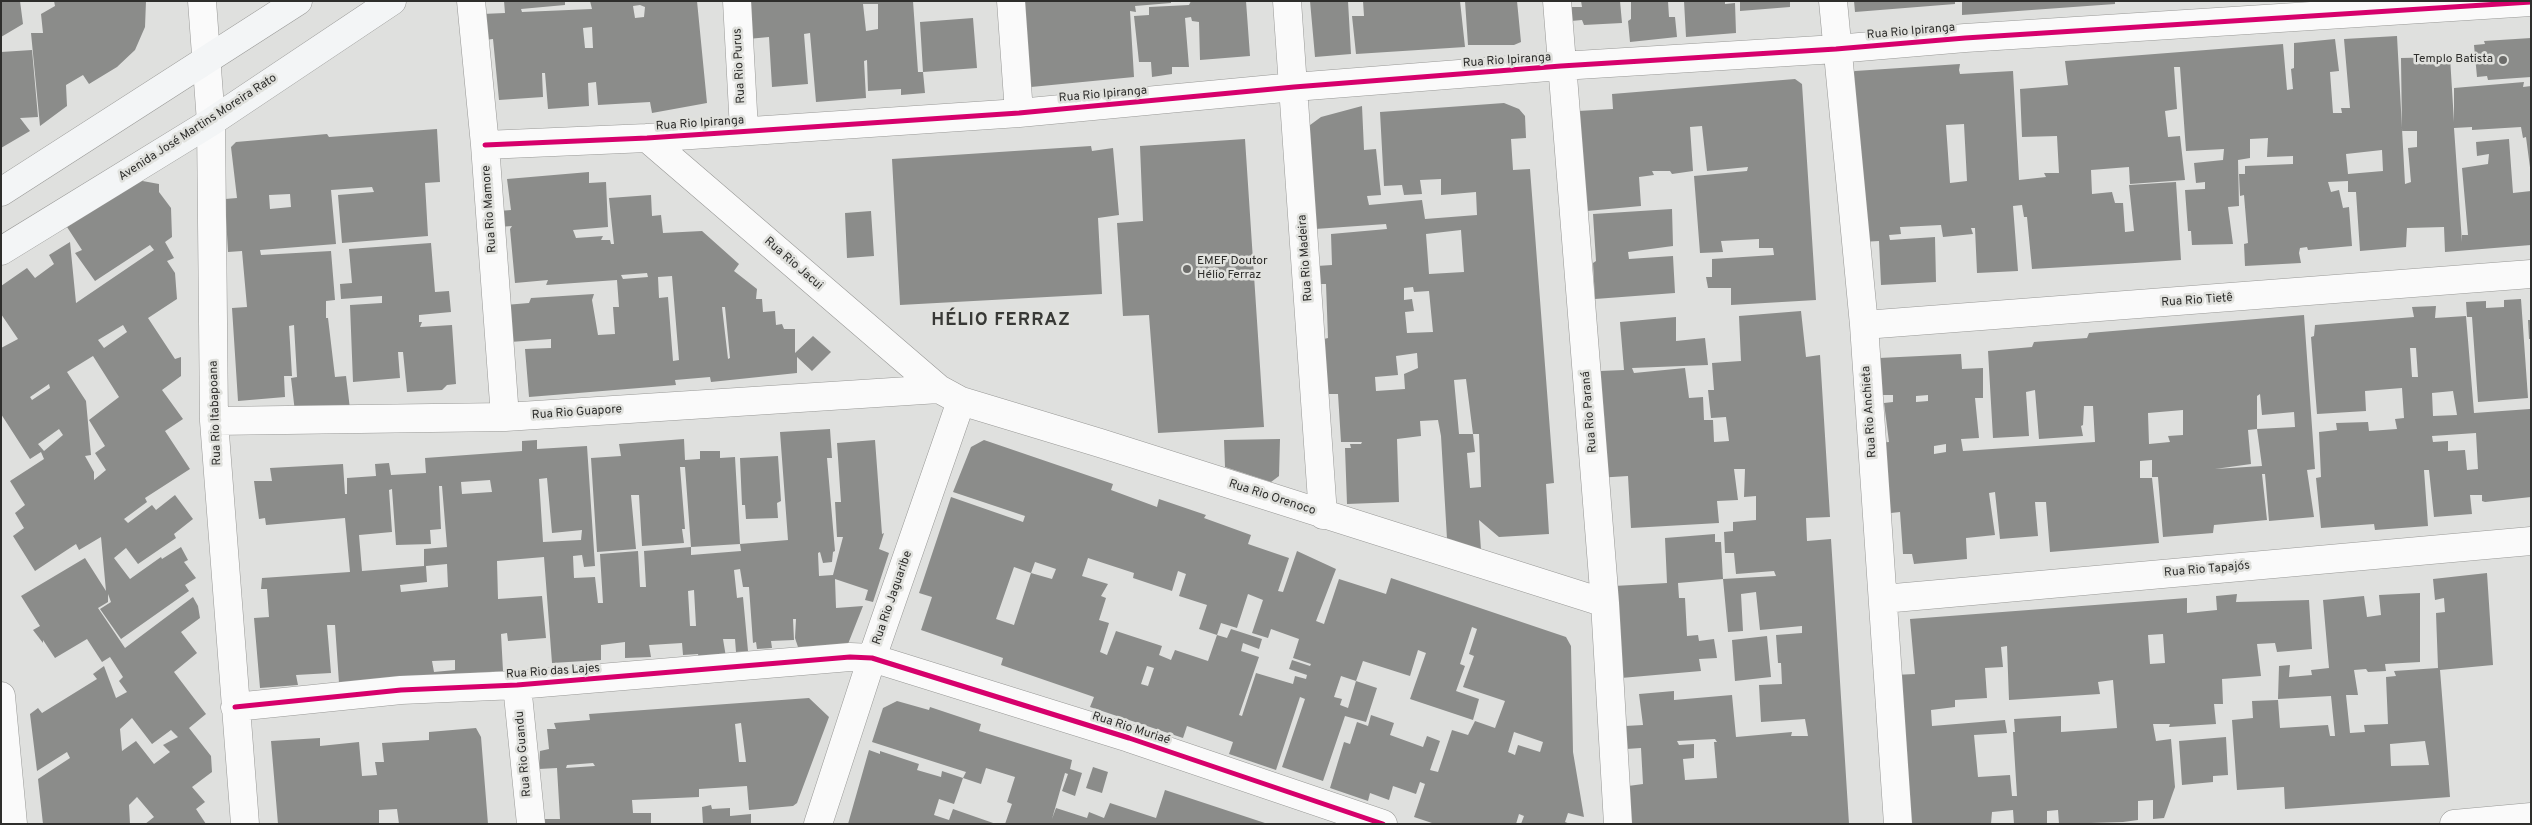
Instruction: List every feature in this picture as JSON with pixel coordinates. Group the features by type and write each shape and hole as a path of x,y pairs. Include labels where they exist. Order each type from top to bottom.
{"street":[{"name":"Rua Rio Itabapoana","path":"202,1 208,60 211,122 214,421 245,824"},
{"path":"1,192 298,1"},
{"name":"Avenida José Martins Moreira Rato","path":"1,251 211,122 392,1"},
{"name":"Rua Rio Mamore","path":"471,1 486,144 505,417"},
{"name":"Rua Rio Purus","path":"737,1 744,130"},
{"path":"1011,1 1019,113"},
{"name":"Rua Rio Madeira","path":"1288,1 1323,515"},
{"name":"Rua Rio Paraná","path":"1557,1 1605,603 1618,824"},
{"name":"Rua Rio Anchieta","path":"1832,1 1864,325 1898,824"},
{"name":"Rua Rio Ipiranga","path":"486,144 647,138 1019,113 1294,87 1561,66 2531,2"},
{"name":"Rua Rio Jacui","path":"647,138 950,395"},
{"name":"Rua Rio Tietê","path":"1864,325 2531,274"},
{"name":"Rua Rio Orenoco","path":"950,395 1605,603"},
{"name":"Rua Rio Guapore","path":"214,421 505,417 950,395"},
{"name":"Rua Rio Jaguaribe","path":"818,824 872,658 950,395"},
{"name":"Rua Rio Tapajós","path":"1883,599 2531,542"},
{"name":"Rua Rio das Lajes","path":"235,707 401,690 517,685 850,657 872,658"},
{"name":"Rua Rio Muriaé","path":"872,658 1130,738 1383,824"},
{"name":"Rua Rio Guandu","path":"517,685 531,824"},
{"path":"1,696 13,824"},
{"path":"2454,824 2531,817"}],"building":[{"path":"1,1 20,1 23,24 1,37"},
{"path":"54,1 146,1 145,27 135,50 117,67 89,84 83,75 66,85 67,106 40,126 31,33 43,33 41,14 55,6"},
{"path":"504,1 565,1 565,5 521,9 522,12 592,9 590,1 697,1 707,103 652,113 650,102 598,105 596,82 588,83 589,106 548,109 545,73 542,73 543,97 499,100 493,39 485,40 482,14 505,13","holes":["640,5 645,7 644,17 635,18 633,6","592,27 593,48 585,48 583,28"]},
{"path":"745,1 913,1 918,72 923,72 925,93 901,95 901,89 868,91 867,60 864,61 866,98 816,102 810,33 804,34 808,84 772,87 769,37 748,39","holes":["863,4 878,4 878,29 866,31"]},
{"path":"1024,1 1171,1 1171,3 1135,6 1136,12 1130,11 1134,77 1031,87"},
{"path":"1191,1 1246,1 1250,56 1200,60 1199,22 1192,21 1191,17 1185,18 1189,67 1172,67 1172,74 1152,77 1151,62 1139,62 1134,16 1149,15 1149,7 1189,5"},
{"path":"1310,1 1348,1 1351,54 1315,57"},
{"path":"1363,1 1460,1 1465,47 1356,54 1352,16 1364,16"},
{"path":"1465,1 1517,1 1521,42 1514,45 1468,45"},
{"path":"1581,1 1620,1 1622,23 1584,25 1582,20 1571,21 1570,7 1582,7"},
{"path":"1631,1 1668,1 1669,17 1675,17 1677,37 1630,42 1628,21 1631,19"},
{"path":"1684,1 1725,1 1725,4 1735,3 1736,33 1686,37"},
{"path":"1740,1 1790,1 1790,7 1740,11"},
{"path":"1854,1 1955,1 1955,4 1855,12"},
{"path":"1962,1 2115,1 2115,4 1962,15"},
{"path":"973,18 977,68 923,72 920,22"},
{"path":"2397,36 2402,128 2401,58 2450,57 2454,122 2454,88 2524,82 2523,87 2531,86 2531,175 2526,137 2523,138 2521,127 2472,130 2472,127 2454,128 2462,242 2462,235 2468,235 2462,168 2488,164 2489,154 2477,156 2476,142 2509,139 2513,193 2531,191 2531,245 2445,252 2444,227 2407,228 2406,247 2360,251 2356,192 2348,192 2348,181 2328,182 2331,192 2339,190 2343,208 2349,207 2352,246 2308,250 2307,247 2300,248 2301,263 2245,266 2244,244 2248,243 2244,195 2240,196 2239,174 2245,174 2245,166 2293,164 2293,156 2267,157 2268,138 2250,139 2250,158 2238,160 2239,206 2228,207 2233,244 2192,245 2191,231 2188,231 2185,190 2205,189 2205,182 2196,183 2194,163 2223,160 2224,149 2186,151 2180,67 2174,67 2177,109 2165,111 2168,137 2180,136 2185,180 2130,184 2129,167 2091,170 2092,194 2112,192 2115,203 2123,203 2125,232 2134,231 2129,185 2176,182 2181,260 2032,269 2027,217 2024,217 2022,205 2013,206 2018,271 1977,273 1975,228 1971,228 1973,234 1943,237 1941,225 1900,227 1901,234 1889,235 1890,240 1935,237 1936,282 1881,285 1879,241 1861,242 1851,73 1855,71 1960,64 1960,74 2013,71 2019,180 2046,177 2044,173 2059,173 2057,136 2022,137 2020,89 2068,85 2065,61 2283,44 2287,90 2293,89 2291,69 2294,68 2294,43 2335,39 2339,71 2330,72 2333,113 2342,113 2341,108 2350,108 2344,39","holes":["1964,124 1967,181 1950,183 1946,125","2402,131 2417,131 2417,147 2408,148 2411,182 2405,184","2382,150 2383,171 2348,174 2346,154"]},
{"name":"Templo Batista","path":"2531,38 2531,77 2488,80 2487,76 2477,77 2474,45 2485,44 2484,41"},
{"path":"32,50 38,117 20,118 30,131 1,148 1,52"},
{"path":"1795,79 1802,84 1816,300 1731,305 1731,288 1708,288 1706,277 1712,277 1712,259 1774,255 1773,248 1759,248 1759,239 1721,241 1723,252 1700,253 1694,176 1747,171 1748,167 1707,171 1702,126 1690,127 1693,171 1672,174 1670,171 1652,171 1654,175 1639,177 1641,206 1587,211 1578,111 1613,109 1612,94"},
{"path":"1504,103 1519,109 1525,116 1526,138 1511,139 1513,170 1530,169 1554,483 1546,484 1549,534 1499,537 1479,520 1481,550 1447,539 1441,436 1438,420 1420,421 1421,436 1397,439 1399,502 1347,504 1345,448 1351,448 1350,444 1361,444 1362,442 1341,442 1338,394 1326,394 1324,339 1328,338 1326,284 1319,284 1317,266 1332,265 1331,234 1387,229 1386,224 1315,229 1306,128 1321,117 1362,106 1364,150 1376,149 1381,195 1367,196 1369,205 1422,200 1425,219 1477,215 1476,192 1441,195 1441,179 1420,180 1422,194 1404,195 1402,185 1384,186 1380,112","holes":["1461,230 1464,272 1429,274 1426,234","1413,287 1414,292 1429,291 1433,332 1407,333 1405,312 1414,311 1412,299 1404,300 1404,288","1417,353 1418,368 1404,374 1405,389 1376,391 1375,377 1398,375 1396,356","1466,379 1473,434 1459,434 1454,380","1473,434 1479,434 1481,487 1470,488 1467,453 1475,452"]},
{"path":"437,129 440,182 425,183 428,236 342,243 338,195 374,192 372,187 331,190 336,244 260,250 261,255 331,251 335,300 326,301 326,318 328,318 335,377 346,376 350,409 295,412 291,378 297,377 294,325 289,326 292,376 284,376 285,397 238,401 232,308 247,307 242,251 228,252 225,199 237,198 231,147 236,142 327,134 329,137","holes":["290,194 291,207 270,209 269,195"]},
{"name":"EMEF Doutor Hélio Ferraz","path":"1245,139 1264,427 1158,433 1149,315 1123,316 1117,223 1143,221 1140,146"},
{"path":"1091,146 1092,151 1113,148 1119,215 1098,218 1102,294 900,305 892,159"},
{"path":"589,172 589,183 606,182 608,227 573,230 576,238 603,236 601,240 610,240 611,244 614,244 609,198 651,195 652,216 661,215 663,233 702,231 739,264 734,271 757,289 756,299 762,299 763,312 775,311 776,325 782,324 784,329 795,329 795,353 813,336 831,352 812,371 797,357 797,373 711,382 710,377 675,380 676,385 529,397 525,349 551,348 551,339 510,342 505,305 529,303 531,298 594,294 592,300 598,335 615,334 613,307 619,307 617,280 546,285 548,280 515,283 510,229 512,226 499,227 499,211 511,210 507,179","holes":["647,273 648,277 623,279 621,275","672,276 679,360 673,361 668,297 659,298 658,277","722,307 725,307 730,358 728,359"]},
{"path":"137,180 159,184 159,192 171,208 172,237 165,242 174,258 167,261 175,273 177,299 148,318 175,359 181,357 181,376 162,390 183,419 165,431 190,469 145,498 147,502 124,519 128,523 152,505 156,510 175,495 193,519 174,534 176,538 138,564 126,548 114,558 130,579 161,557 162,559 181,547 188,560 184,562 196,578 185,585 189,591 121,639 100,609 111,602 108,594 108,602 98,608 125,648 193,597 198,606 200,618 181,632 197,653 174,672 206,714 189,728 211,756 212,772 192,787 205,802 196,809 206,824 145,824 154,817 137,797 129,805 130,824 43,824 38,779 70,758 67,752 37,771 30,714 38,708 42,713 97,679 93,674 104,666 116,698 127,692 119,681 123,677 110,657 102,662 87,639 55,658 43,640 43,643 33,630 40,626 21,596 85,558 106,591 101,537 79,550 76,544 35,571 13,536 24,528 15,513 25,505 10,481 44,459 41,452 30,459 1,414 1,348 18,339 1,314 1,286 27,268 35,278 54,264 49,255 70,242 76,303 154,250 150,245 95,281 75,253 82,250 67,227","holes":["123,325 127,332 104,348 98,340","93,356 119,397 89,420 105,446 95,453 106,470 94,480 94,472 85,456 91,455 86,401 67,372","49,384 50,388 32,400 30,397","59,429 63,435 44,451 38,444","132,718 152,744 171,730 178,737 163,745 170,752 154,764 136,741 122,751 120,729"]},
{"path":"1672,209 1673,246 1628,252 1629,259 1673,256 1675,293 1595,299 1593,263 1596,261 1593,214"},
{"path":"871,211 874,256 847,258 845,213"},
{"path":"431,243 435,292 449,291 451,312 419,315 419,322 422,322 420,327 452,325 456,384 447,385 442,390 407,392 403,352 398,352 400,378 353,382 350,305 382,303 382,296 341,299 340,284 352,283 349,249"},
{"path":"2521,299 2528,398 2478,402 2472,317 2467,317 2466,302 2486,301 2486,308 2504,307 2504,300"},
{"path":"2436,306 2435,318 2466,316 2474,413 2530,409 2531,497 2485,502 2482,501 2482,495 2470,495 2472,514 2434,517 2429,470 2424,470 2428,526 2375,530 2374,524 2321,528 2316,478 2321,477 2319,432 2337,430 2336,423 2368,422 2369,431 2397,429 2395,419 2404,418 2402,388 2365,391 2366,411 2317,414 2311,337 2314,336 2315,325 2414,317 2412,307","holes":["2410,348 2416,348 2418,377 2412,377","2453,391 2457,415 2433,416 2432,393","2476,433 2478,469 2467,470 2465,450 2448,451 2448,441 2433,442 2432,436"]},
{"path":"1801,311 1806,357 1820,355 1830,517 1806,518 1807,541 1831,539 1849,824 1628,824 1628,786 1643,784 1641,748 1626,749 1625,726 1643,725 1639,694 1674,691 1674,700 1732,695 1736,737 1792,732 1791,736 1808,736 1805,719 1761,722 1759,685 1782,684 1781,663 1778,663 1776,635 1802,633 1802,626 1760,630 1756,592 1741,594 1743,631 1728,632 1723,579 1776,576 1774,571 1736,574 1734,553 1725,553 1724,532 1733,531 1733,522 1756,520 1756,496 1744,497 1745,469 1734,469 1738,500 1717,501 1719,523 1631,528 1628,476 1596,478 1593,426 1605,426 1600,371 1624,370 1620,322 1676,317 1676,341 1705,338 1708,365 1632,368 1634,373 1685,368 1689,398 1703,397 1704,420 1713,420 1714,442 1729,441 1726,417 1711,418 1708,390 1714,390 1712,363 1741,361 1739,316","holes":["1715,739 1717,742 1714,742 1717,778 1685,780 1683,759 1694,758 1694,744 1679,745 1677,741"]},
{"path":"2304,315 2315,469 2307,470 2314,517 2269,521 2265,474 2262,474 2267,520 2214,525 2213,533 2163,537 2158,477 2152,477 2152,460 2140,461 2140,478 2152,478 2159,543 2050,552 2046,502 2035,502 2038,536 2000,539 1995,492 1989,493 1995,535 1966,538 1967,559 1914,564 1912,554 1903,554 1900,512 1891,513 1889,509 1877,443 1889,442 1884,403 1893,402 1893,395 1882,395 1879,358 1961,354 1962,369 1983,368 1983,398 1975,398 1979,438 1961,439 1963,451 2095,442 2093,406 2084,406 2083,425 2081,426 2083,436 2039,439 2035,390 2026,392 2029,436 1993,438 1988,351 2032,347 2034,342 2087,338 2089,333","holes":["2260,394 2262,415 2294,412 2295,427 2257,429 2257,396","1928,395 1928,401 1916,402 1916,396","2183,410 2183,435 2168,436 2170,442 2149,444 2148,413","2257,429 2262,466 2215,469 2251,464 2248,430","1946,444 1946,452 1934,454 1934,446"]},
{"path":"2528,320 2531,320 2531,339 2529,339"},
{"path":"830,429 832,458 827,458 835,551 833,552 832,562 823,563 820,552 818,553 819,576 833,575 843,537 837,537 835,502 841,502 837,443 875,440 882,534 884,533 879,549 889,553 873,602 865,600 868,590 835,579 836,608 863,606 848,644 798,647 795,638 796,619 793,619 794,640 771,641 772,648 757,649 756,642 753,643 749,587 743,587 740,569 734,570 737,598 743,597 748,651 736,652 735,639 723,639 726,657 699,658 698,654 683,655 682,643 649,645 651,657 625,658 625,642 601,645 601,660 552,663 544,557 497,561 498,599 542,596 546,638 508,641 507,633 501,634 503,671 339,683 335,625 327,625 331,673 296,675 298,685 260,688 254,618 269,617 267,589 261,589 262,578 350,572 345,518 266,525 265,518 259,519 254,481 272,481 270,468 343,464 345,494 347,494 347,478 376,476 375,464 389,463 391,475 426,473 425,458 522,451 522,441 537,440 537,449 587,446 595,566 584,567 582,555 573,556 574,578 595,577 598,603 603,603 600,554 638,551 640,587 646,587 644,551 691,547 691,555 741,551 740,544 788,540 780,432","holes":["547,478 552,533 582,530 581,540 543,542 539,479","490,480 492,492 462,494 461,482","439,486 442,486 447,547 424,549 424,566 362,571 359,535 392,532 389,490 392,489 396,545 431,544 430,530 441,529","447,564 448,587 401,592 400,585 427,582 426,566","694,590 696,626 690,626 688,591","455,660 455,670 434,672 432,661"]},
{"path":"684,439 685,460 700,459 700,451 720,451 720,458 735,457 740,544 691,547 685,467 680,467 685,529 682,529 684,543 642,546 639,495 631,495 636,549 597,552 591,458 621,456 619,444"},
{"path":"1280,439 1279,476 1271,482 1225,467 1224,440"},
{"path":"984,440 1113,484 1111,490 1157,507 1159,499 1206,515 1204,518 1251,535 1248,544 1289,558 1278,591 1283,592 1297,551 1336,569 1316,621 1324,624 1339,579 1386,594 1391,578 1566,637 1571,646 1573,752 1584,817 1568,813 1565,822 1570,824 1521,824 1524,816 1519,814 1516,824 1435,824 1414,817 1425,784 1420,782 1416,794 1393,786 1389,800 1370,793 1368,801 1330,788 1344,742 1350,744 1357,722 1368,726 1371,715 1394,723 1390,735 1423,747 1427,736 1440,741 1430,770 1438,772 1452,730 1468,735 1475,721 1495,728 1505,701 1463,687 1474,656 1469,654 1477,629 1472,627 1460,664 1465,666 1456,691 1479,699 1473,720 1410,699 1426,653 1418,650 1410,676 1363,661 1356,681 1377,688 1366,722 1345,716 1323,781 1282,767 1305,699 1300,697 1276,770 1229,754 1233,742 1187,726 1183,738 1090,707 1094,697 1001,665 1003,658 921,630 932,597 919,593 951,497 1023,522 1025,516 953,492 971,447","holes":["1088,558 1134,573 1133,578 1172,591 1178,571 1186,574 1179,596 1207,605 1199,629 1217,635 1208,661 1175,650 1171,660 1159,655 1162,646 1116,631 1107,655 1100,652 1109,623 1099,620 1106,598 1101,596 1108,584 1082,576","1035,562 1056,569 1052,579 1031,573","1014,567 1031,573 1014,625 996,619","1248,594 1263,600 1252,633 1268,638 1271,629 1299,639 1293,658 1311,664 1310,666 1292,660 1289,669 1307,675 1306,679 1295,676 1293,684 1256,673 1242,716 1239,715 1259,657 1241,651 1243,643 1259,649 1262,639 1231,629 1227,638 1217,635 1221,623 1237,628","1147,666 1154,668 1148,686 1141,684","1341,676 1356,681 1348,708 1340,705 1342,699 1334,697","1514,732 1543,742 1540,752 1518,745 1515,755 1508,752"]},
{"path":"778,456 781,501 777,503 778,518 746,519 745,505 742,505 740,458"},
{"path":"1715,534 1715,542 1721,542 1723,579 1678,583 1679,598 1685,598 1687,636 1698,635 1699,641 1714,639 1717,658 1699,659 1701,671 1621,678 1614,586 1667,583 1665,538"},
{"path":"2487,573 2493,665 2440,670 2450,797 2285,809 2284,787 2237,790 2232,720 2253,718 2252,701 2278,700 2280,728 2328,725 2330,736 2335,736 2331,696 2278,699 2279,666 2290,665 2289,677 2312,675 2311,670 2329,668 2323,600 2364,596 2367,617 2381,615 2379,595 2420,593 2420,662 2385,664 2386,671 2368,672 2366,669 2354,670 2358,695 2346,695 2350,733 2365,732 2364,725 2388,724 2386,677 2396,676 2394,671 2438,668 2436,613 2445,612 2444,598 2435,600 2433,579","holes":["2425,741 2429,765 2391,766 2390,744"]},
{"path":"2237,594 2236,602 2309,600 2312,649 2277,652 2275,643 2257,644 2261,676 2222,679 2223,704 2214,704 2216,724 2169,727 2170,724 2153,724 2156,741 2171,739 2175,787 2164,818 2153,819 2153,800 2138,801 2138,820 2123,822 2059,824 2058,810 2047,811 2047,824 2014,824 2013,810 1992,812 1991,824 1906,824 1894,675 1915,674 1910,619 2187,598 2187,613 2217,610 2216,596","holes":["2163,634 2165,663 2150,664 2148,635","2007,646 2009,700 2100,694 2098,682 2113,680 2117,728 2061,732 2061,716 2014,719 2015,732 2013,732 2017,796 2012,796 2010,775 1978,777 1974,735 2007,733 2005,720 1932,726 1931,710 1955,707 1955,700 1987,698 1985,668 2003,667 2001,647"]},
{"path":"1767,636 1771,677 1735,681 1732,640"},
{"path":"809,698 829,717 797,803 793,806 749,810 747,786 699,789 699,797 632,800 633,813 651,813 651,824 543,824 543,819 560,819 557,768 539,769 540,751 549,749 547,729 556,729 554,723 590,720 589,714","holes":["741,723 746,762 739,762 735,724","593,763 595,766 566,768 567,765"]},
{"path":"897,701 929,710 930,707 981,724 979,731 1072,760 1070,769 1082,773 1075,796 1062,791 1068,774 1065,773 1052,819 1056,808 1087,818 1089,812 1104,818 1110,803 1156,818 1165,790 1268,824 1005,824 1012,804 1007,802 1015,777 986,768 981,784 963,778 966,772 872,742 883,708"},
{"path":"476,728 481,737 488,824 399,824 397,809 379,810 379,824 278,824 271,741 320,738 320,746 359,742 362,776 377,775 375,762 384,762 382,743 429,740 429,732"},
{"path":"2226,737 2228,775 2213,776 2213,782 2182,785 2179,741"},
{"path":"869,750 880,754 880,751 919,764 917,770 941,777 942,771 963,778 954,804 939,799 934,815 949,820 953,809 996,824 848,824"},
{"path":"1093,767 1108,772 1102,793 1086,788"},
{"path":"711,805 712,809 730,808 730,816 751,814 751,824 703,824 702,807"}],"cycle path":[{"path":"485,145 647,138 1019,113 1294,87 1561,66 2531,2"},
{"path":"235,707 401,690 517,685 850,657 872,658 1129,738 1383,824"}],"place":[{"name":"Templo Batista","path":"2503,60"},
{"name":"EMEF Doutor Hélio Ferraz","path":"1187,269"}],"district":[{"name":"HÉLIO FERRAZ","path":"1001,321"}]}
